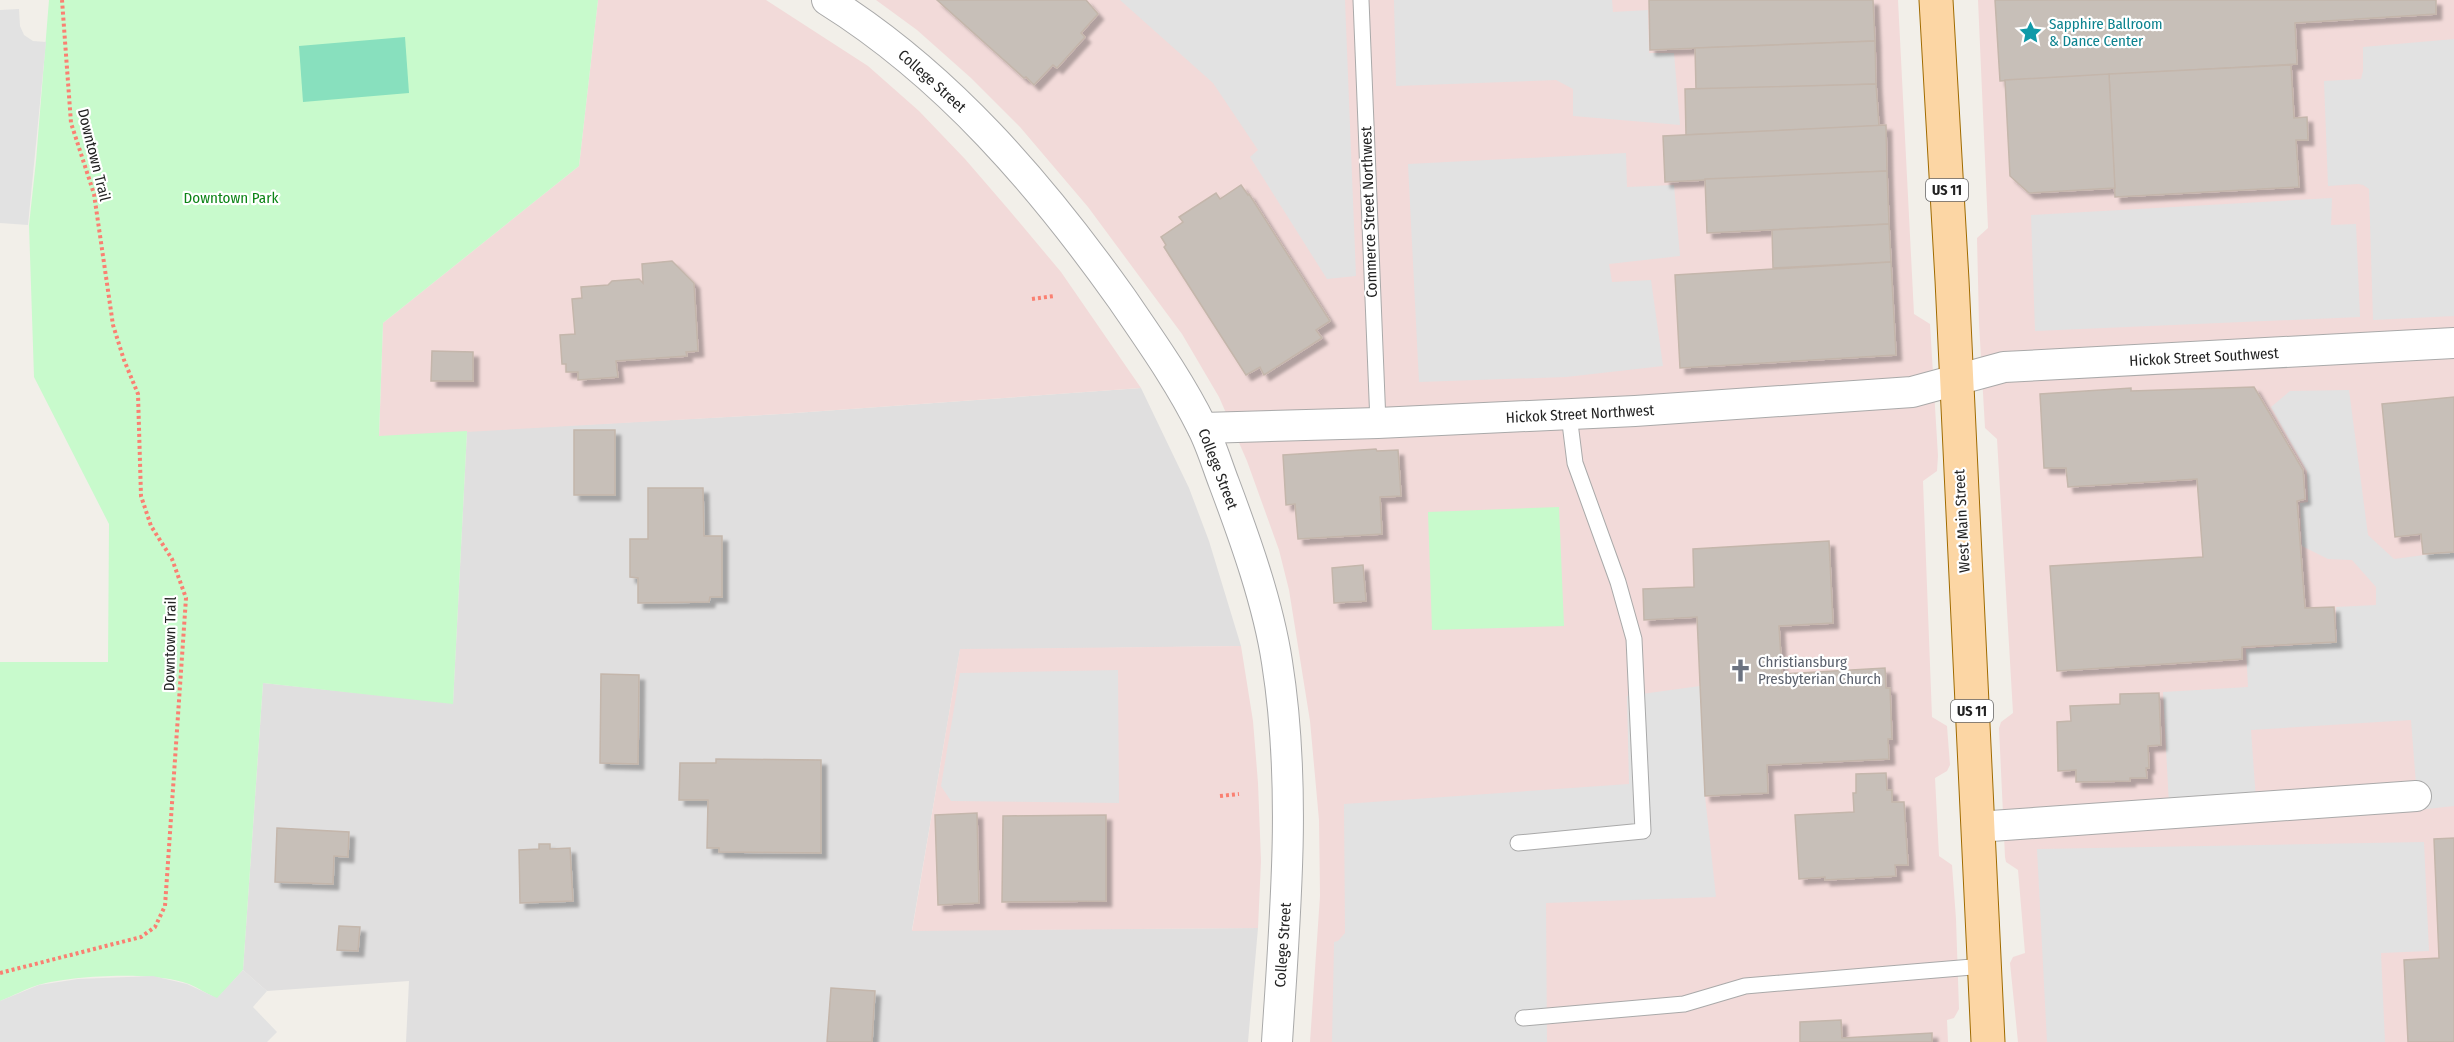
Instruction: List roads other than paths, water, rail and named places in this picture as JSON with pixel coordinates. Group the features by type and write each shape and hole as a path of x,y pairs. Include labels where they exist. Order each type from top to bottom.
{"main road":[{"name":"West Main Street","path":"1935,0 1952,280 1988,1042"}],"street":[{"name":"College Street","path":"827,0 878,34 933,80 986,130 1095,262 1153,344 1203,428 1236,516 1263,602 1277,659 1281,692 1289,856 1277,1042"},
{"name":"Hickok Street Southwest","path":"1955,380 2004,367 2454,343"},
{"name":"Hickok Street Northwest","path":"1203,428 1569,415 1912,392 1955,380"},
{"path":"1977,827 2416,796"}],"lane":[{"name":"Commerce Street Northwest","path":"1361,0 1378,423"},
{"path":"1518,843 1643,831 1634,639 1618,582 1575,463 1569,415"},
{"path":"1523,1018 1684,1004 1745,986 1984,966"}],"place":[{"name":"Sapphire Ballroom & Dance Center","path":"2031,33"},
{"name":"Christiansburg Presbyterian Church","path":"1740,671"}],"park label":[{"name":"Downtown Park","path":"231,198"}]}
